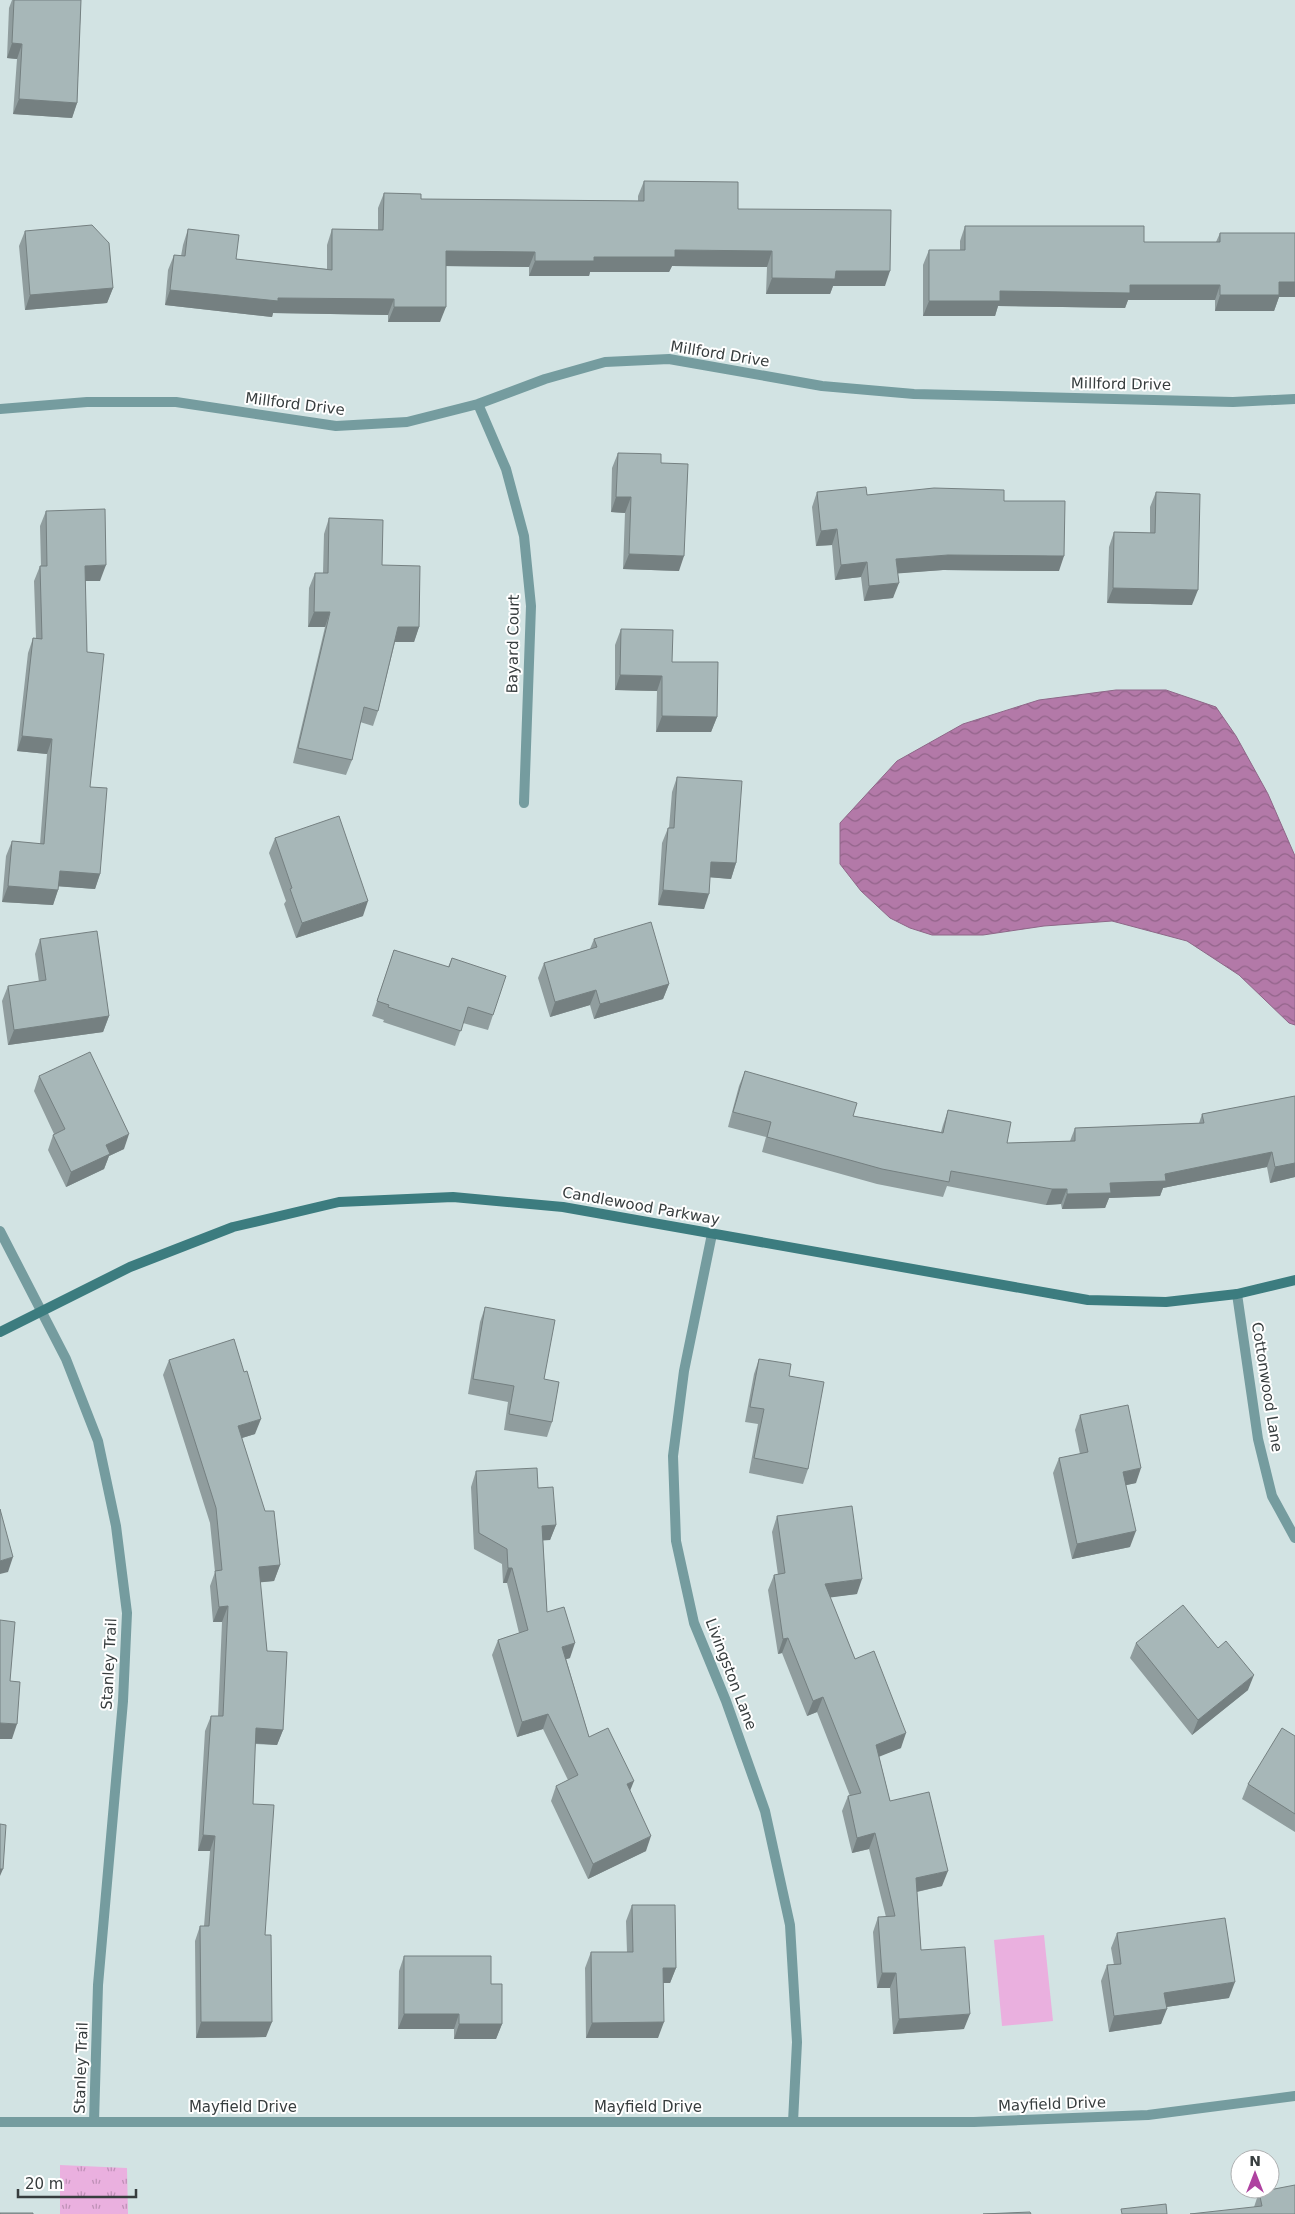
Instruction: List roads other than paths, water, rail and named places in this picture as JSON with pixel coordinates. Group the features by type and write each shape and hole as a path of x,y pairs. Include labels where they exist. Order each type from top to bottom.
{"street":[{"name":"Millford Drive","path":"0,409 88,402 176,402 336,426 407,422 478,404 545,379 606,362 669,359 822,386 914,394 1233,402 1295,399"},
{"name":"Bayard Court","path":"478,404 506,469 524,536 531,606 524,803"},
{"name":"Candlewood Parkway","path":"0,1332 130,1267 233,1227 340,1202 462,1198 563,1207 1088,1300 1166,1302 1237,1294 1295,1280"},
{"name":"Stanley Trail","path":"0,1231 66,1359 98,1441 116,1526 126,1613 123,1701 98,1985 94,2122"},
{"name":"Livingston Lane","path":"712,1234 684,1372 673,1456 676,1541 694,1623 726,1701 765,1811 790,1925 797,2042 793,2122"},
{"name":"Cottonwood Lane","path":"1237,1294 1258,1439 1272,1496 1295,1538"},
{"name":"Mayfield Drive","path":"0,2122 974,2122 1148,2115 1295,2096"}],"water":[{"path":"1116,690 1166,690 1216,707 1236,736 1268,794 1295,856 1295,1025 1289,1023 1239,975 1187,941 1112,921 1044,926 983,935 932,935 910,928 890,918 861,891 840,864 840,823 897,761 963,724 1039,700"}]}
